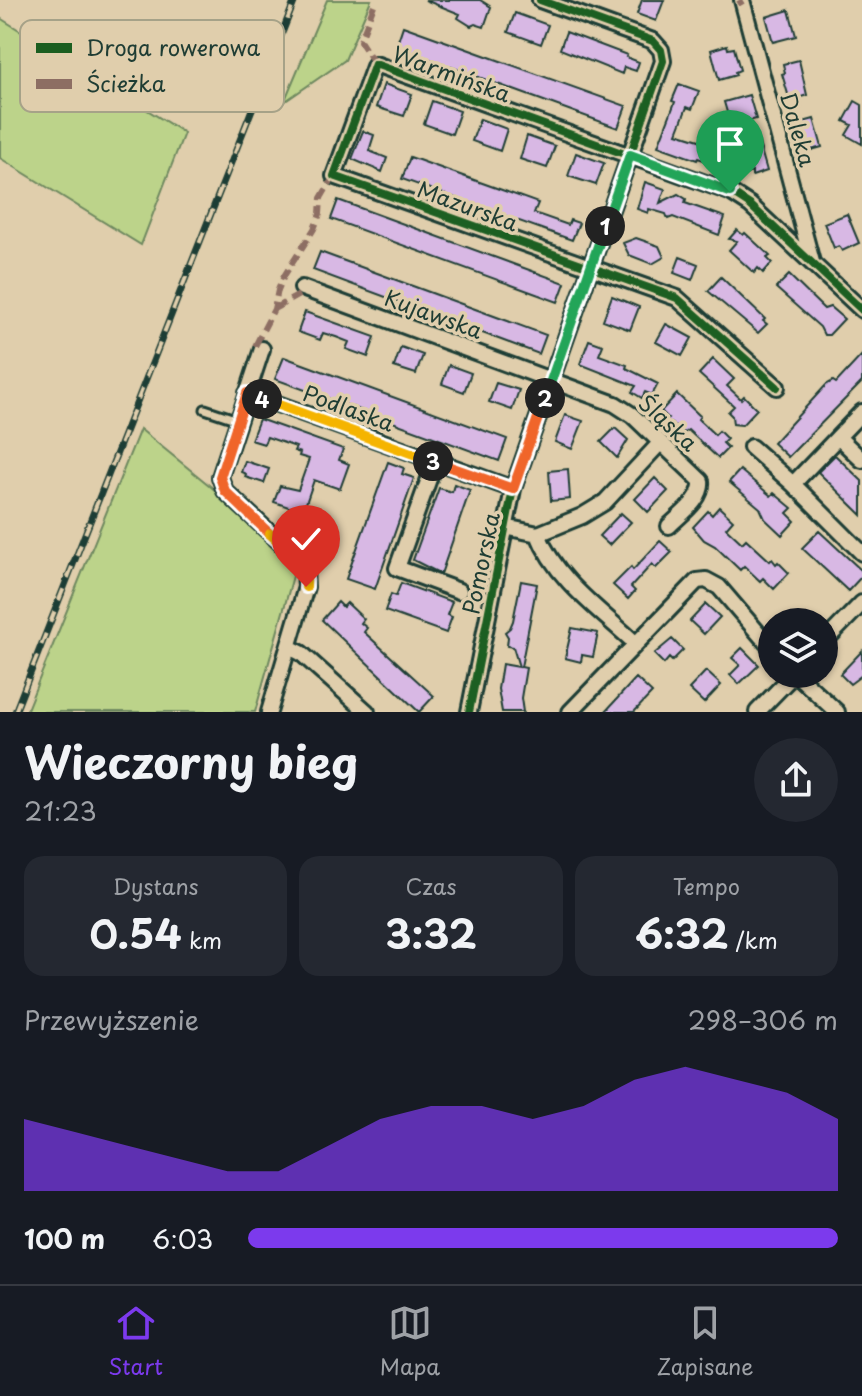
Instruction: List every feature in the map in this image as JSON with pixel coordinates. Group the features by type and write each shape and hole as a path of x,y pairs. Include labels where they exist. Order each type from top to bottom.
{"street":[{"name":"Pomorska","path":"469,712 513,489 663,61 661,50 653,41 540,0"},
{"name":"Daleka","path":"742,2 813,264"},
{"name":"Warmińska","path":"334,176 375,64 630,155"},
{"path":"630,155 730,192 750,205 862,310"},
{"name":"Mazurska","path":"334,176 677,298 777,387"},
{"path":"774,227 790,224 799,212"},
{"name":"Kujawska","path":"302,288 552,379"},
{"path":"262,349 221,469 222,484 230,496 300,561 305,570 306,587 269,712"},
{"name":"Śląska","path":"552,379 615,404 632,415 701,481 699,496 669,526"},
{"name":"Podlaska","path":"247,393 513,489"},
{"path":"793,484 862,412"},
{"path":"838,437 862,460"},
{"path":"505,527 538,534 559,527 605,502 660,443"},
{"path":"751,447 862,553"},
{"path":"435,462 397,568 459,591"},
{"path":"538,534 544,549 560,571 635,643"},
{"path":"570,712 697,581 706,580 719,587 758,633"},
{"path":"838,628 862,603"},
{"path":"289,647 301,653 367,712"},
{"path":"757,712 781,688"},
{"path":"810,688 837,712"}],"lane":[{"path":"205,409 238,420"}],"green space":[{"path":"327,0 371,0 345,60 284,102"},
{"path":"0,18 20,30 20,112 150,112 184,133 141,245 0,158"},
{"path":"140,429 287,555 293,576 255,712 26,712"}],"building":[{"path":"425,0 480,0 491,7 484,27 471,26 458,18 460,14"},
{"path":"642,0 664,0 656,21 637,14"},
{"path":"789,10 796,36 773,42 766,17"},
{"path":"515,13 548,25 541,44 508,32"},
{"path":"403,26 626,106 618,128 396,47"},
{"path":"566,32 627,55 639,62 636,71 624,67 622,74 560,49"},
{"path":"727,45 728,49 734,48 740,70 735,72 736,75 719,80 711,50"},
{"path":"799,60 807,95 790,101 782,74 785,73 783,64"},
{"path":"384,84 412,94 404,116 376,107"},
{"path":"679,84 699,91 692,109 687,107 677,133 715,145 709,162 658,146"},
{"path":"749,95 756,119 731,126 724,102"},
{"path":"432,101 460,111 452,134 424,124"},
{"path":"855,101 862,105 862,144 846,135 852,125 844,121"},
{"path":"480,119 507,129 500,151 472,141"},
{"path":"814,119 822,147 804,152 796,124"},
{"path":"363,131 374,135 369,151 387,158 382,172 352,159"},
{"path":"527,136 555,146 547,168 520,159"},
{"path":"759,143 767,171 752,176 752,172 746,174 740,152 745,150 744,147"},
{"path":"576,153 604,163 596,185 568,176"},
{"path":"410,157 538,203 534,213 568,225 570,220 579,223 572,240 402,179"},
{"path":"645,182 665,189 660,203 678,194 686,199 685,203 725,217 719,235 673,217 668,219 666,214 637,209"},
{"path":"338,200 565,283 558,302 331,219"},
{"path":"847,214 859,243 842,251 839,246 834,248 824,223"},
{"path":"737,230 743,235 745,233 770,256 767,258 772,263 763,273 758,268 754,273 729,250 737,241 729,239"},
{"path":"636,238 659,246 664,257 652,264 629,255 623,243"},
{"path":"320,252 546,335 539,354 313,270"},
{"path":"680,257 698,264 692,280 674,273"},
{"path":"789,275 824,309 830,307 844,319 829,335 824,335 820,327 776,288"},
{"path":"721,277 765,319 763,321 767,324 758,333 708,291"},
{"path":"612,296 639,307 630,330 603,320"},
{"path":"305,312 375,337 368,357 346,349 349,342 336,337 323,333 320,340 298,332"},
{"path":"666,324 692,338 682,356 656,342"},
{"path":"589,340 603,345 599,355 627,365 626,368 658,384 652,395 645,392 642,398 632,392 636,386 580,364"},
{"path":"401,347 423,355 416,374 394,367"},
{"path":"862,355 862,382 788,457 773,443 826,385 833,381 836,383"},
{"path":"284,357 507,439 499,461 275,379"},
{"path":"713,359 734,379 727,386 741,399 744,396 757,409 742,425 733,424 728,412 734,406 699,374"},
{"path":"449,365 471,373 464,392 442,384"},
{"path":"496,383 519,390 512,410 489,402"},
{"path":"677,394 715,435 719,431 727,439 723,443 728,448 718,458 688,430 684,433 666,420 668,418 661,411"},
{"path":"565,415 583,421 572,449 555,442"},
{"path":"259,419 343,449 339,460 349,464 340,489 314,480 303,512 274,502 280,486 298,490 309,459 299,456 300,453 294,451 296,447 267,437 264,444 251,440"},
{"path":"615,428 628,440 617,458 601,442"},
{"path":"835,455 862,481 862,515 818,472"},
{"path":"245,461 269,469 264,483 245,477 246,474 241,472"},
{"path":"388,462 404,468 402,474 414,478 375,589 346,579"},
{"path":"568,469 570,499 551,501 549,471"},
{"path":"740,470 771,496 774,493 792,508 787,513 795,521 782,535 765,519 760,508 729,482"},
{"path":"655,478 668,491 648,512 635,499"},
{"path":"454,484 470,490 441,574 413,560 439,488 452,492"},
{"path":"719,507 733,520 726,528 742,543 746,539 789,573 774,589 744,566 740,570 693,527 708,511 712,515"},
{"path":"312,508 325,512 321,523 334,527 327,548 318,545 320,541 303,535"},
{"path":"621,513 631,522 609,545 599,536"},
{"path":"819,531 862,571 862,576 848,591 802,548"},
{"path":"660,541 672,552 656,568 652,564 631,587 635,591 628,599 613,585 631,567 633,570"},
{"path":"521,581 537,584 521,667 526,668 521,698 523,712 502,712 498,689 502,664 519,667 513,647 507,646 505,632 513,621"},
{"path":"401,583 452,602 447,615 452,617 446,633 385,611 391,594 396,596"},
{"path":"338,602 343,607 347,603 364,619 361,623 367,628 364,632 434,696 419,712 322,620"},
{"path":"706,604 720,617 704,634 690,621"},
{"path":"572,628 598,633 593,657 582,655 581,662 565,658"},
{"path":"672,639 683,650 664,664 654,654"},
{"path":"742,648 758,666 739,684 730,675 740,665 732,658"},
{"path":"862,651 862,675 850,684 840,674"},
{"path":"706,671 721,685 704,703 689,689"},
{"path":"636,678 652,693 634,712 605,712"}],"railway":[{"path":"284,28 295,0"},
{"path":"15,712 251,112"}],"marked path":[{"path":"375,64 360,41 376,0"},
{"path":"739,0 742,5"},
{"path":"255,346 274,309 284,276 314,229 320,214 321,198 334,176"},
{"path":"274,309 299,295"}],"cycle path":[{"path":"469,712 513,489 663,61 661,50 653,41 540,0"},
{"path":"777,387 677,298 334,176 375,64 730,192 750,205 862,310"}],"route":[{"path":"306,587 305,570 300,561 230,496 222,484 221,469 247,393 513,489 630,155 730,192"}]}
